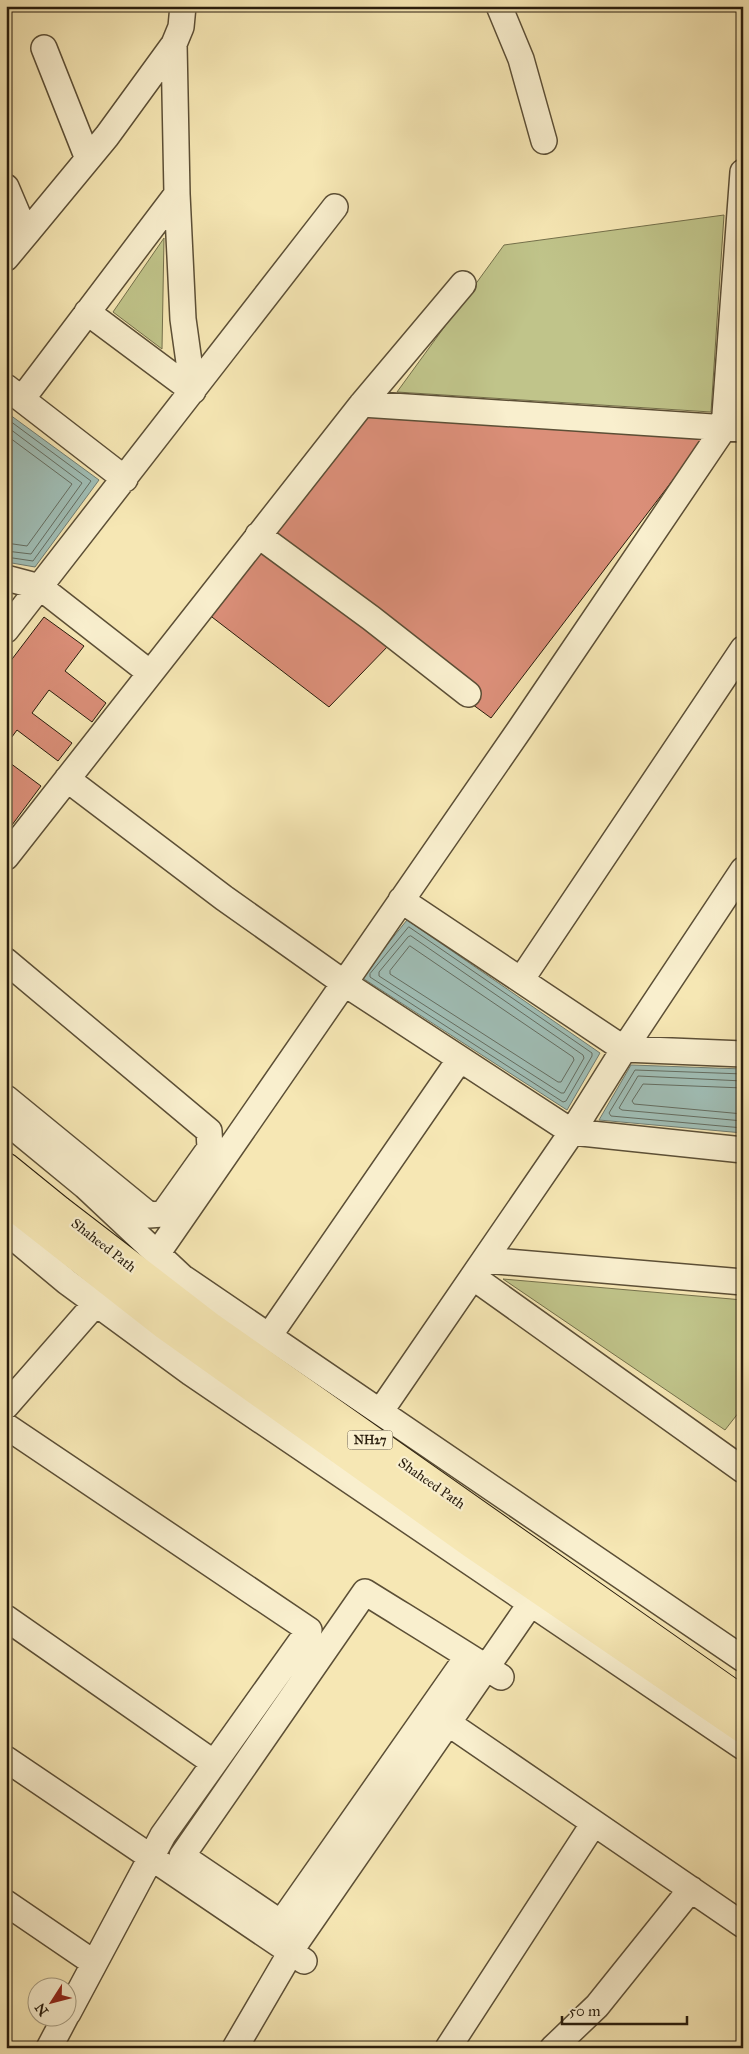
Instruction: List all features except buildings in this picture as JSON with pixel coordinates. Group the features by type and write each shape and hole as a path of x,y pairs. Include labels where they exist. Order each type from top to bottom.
{"highway":[{"name":"Shaheed Path","path":"6,1167 211,1327 743,1701"},
{"name":"Shaheed Path","path":"6,1201 163,1324 472,1544 743,1729"}],"street":[{"path":"6,258 88,159 174,44 181,27 183,6"},
{"path":"499,6 521,59 544,141"},
{"path":"174,44 177,194 183,319 193,391"},
{"path":"44,48 88,159"},
{"path":"157,1254 401,900 733,428 743,172"},
{"path":"6,187 26,234"},
{"path":"124,478 14,393 87,312 177,194"},
{"path":"6,630 335,207"},
{"path":"6,857 362,404 463,284"},
{"path":"87,312 193,391"},
{"path":"362,404 733,428"},
{"path":"258,535 371,618 468,694"},
{"path":"6,578 40,587 150,673"},
{"path":"521,980 743,649"},
{"path":"67,779 224,898 344,982 572,1132 743,1150"},
{"path":"380,1412 572,1132 624,1049 743,870"},
{"path":"401,900 624,1049 743,1054"},
{"path":"6,961 209,1132 210,1148 162,1214 149,1215 96,1183 6,1121"},
{"path":"269,1336 460,1059"},
{"path":"6,1098 96,1183 157,1254 182,1277 741,1654"},
{"path":"6,1231 96,1303 190,1373 743,1747"},
{"path":"479,1269 743,1282"},
{"path":"479,1269 739,1460"},
{"path":"6,1406 96,1303"},
{"path":"6,1426 309,1630 163,1835 78,1994"},
{"path":"485,1667 365,1592 182,1856 281,1923 485,1667 538,1608"},
{"path":"6,1618 214,1763"},
{"path":"235,2048 455,1728 485,1667"},
{"path":"455,1728 743,1924"},
{"path":"6,1758 298,1957"},
{"path":"448,2048 594,1823"},
{"path":"553,2048 597,2006 691,1889"},
{"path":"6,1903 94,1963"},
{"path":"254,2048 298,1957"},
{"path":"49,2048 61,2026"}],"green space":[{"path":"724,215 711,412 397,392 504,245"},
{"path":"164,238 162,349 113,312"},
{"path":"503,1279 743,1300 743,1407 725,1430"}],"water":[{"path":"6,412 99,480 35,567 6,562"},
{"path":"407,920 600,1053 567,1110 361,977"},
{"path":"631,1065 743,1069 743,1133 599,1120"}]}
